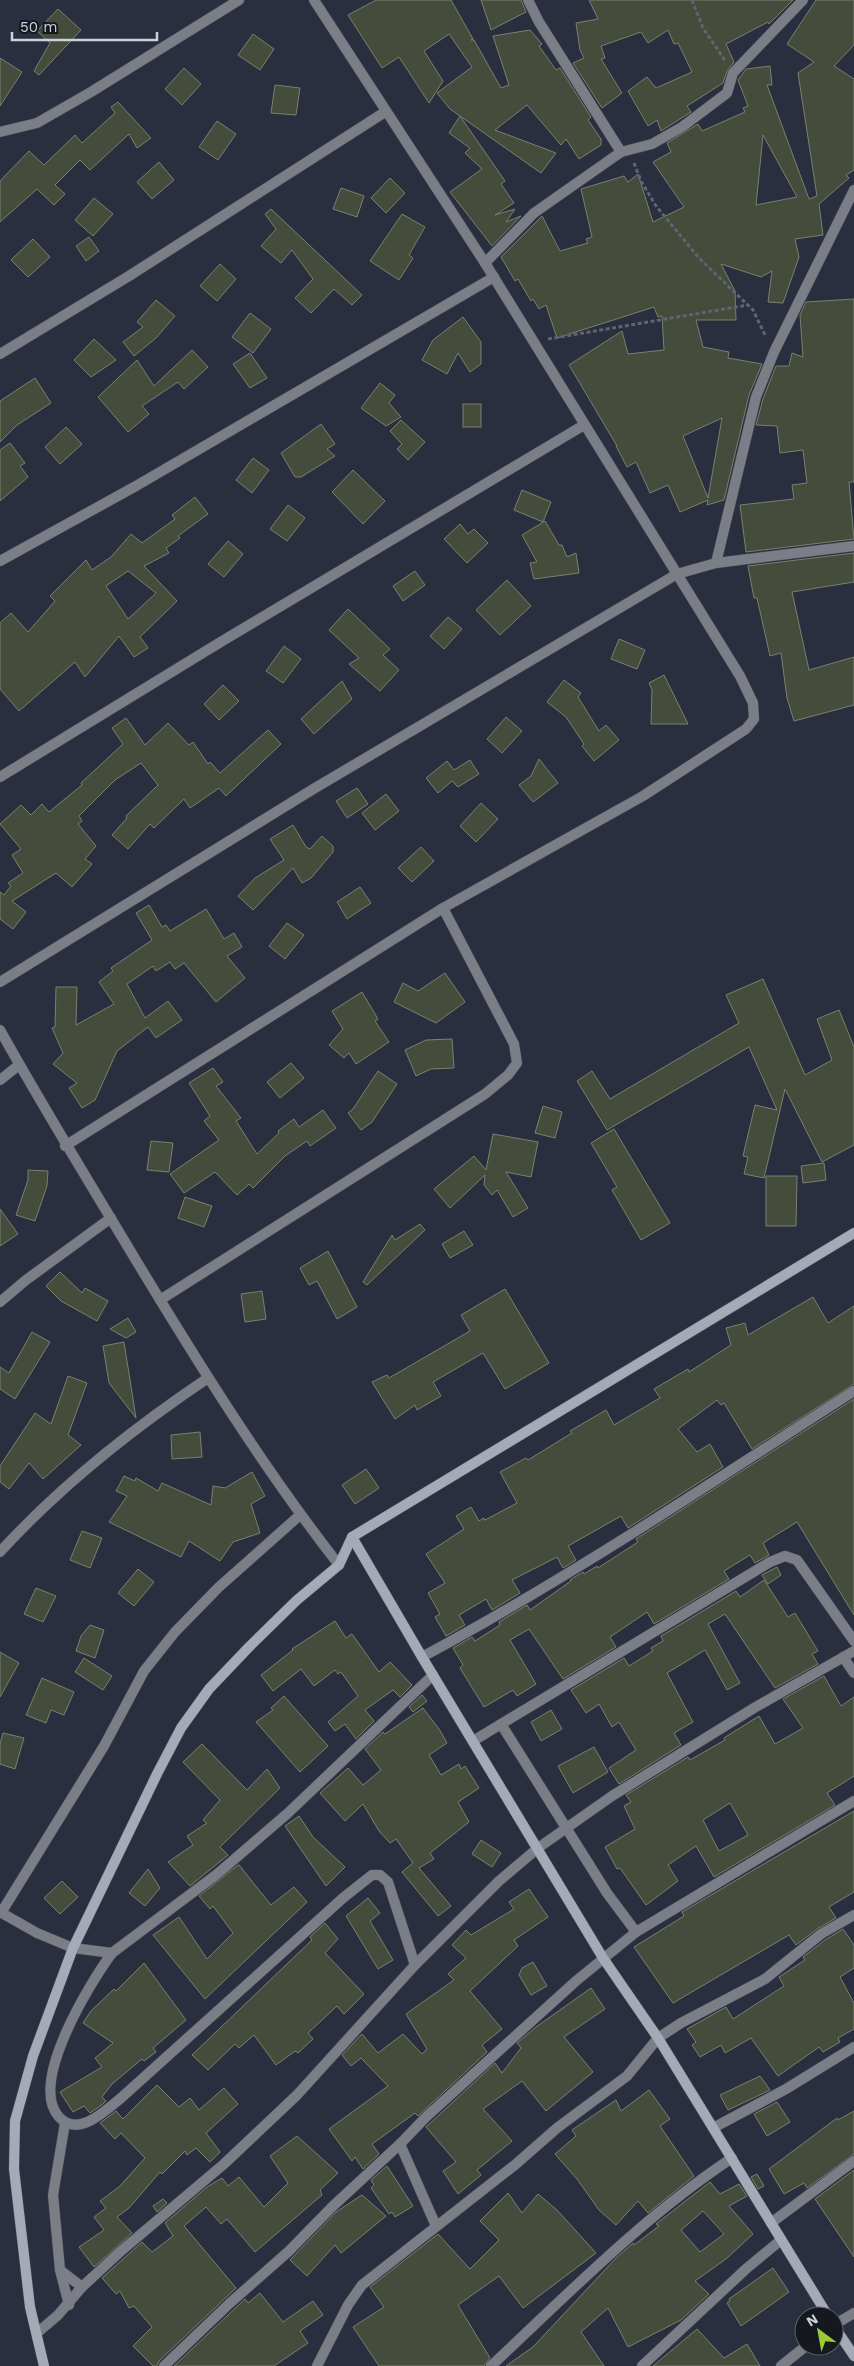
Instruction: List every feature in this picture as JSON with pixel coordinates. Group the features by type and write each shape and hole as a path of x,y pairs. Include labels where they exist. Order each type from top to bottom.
{"street":[{"path":"0,132 37,123 91,92 239,0"},
{"path":"65,1146 443,908 642,796 746,730 754,719 753,703 740,676 494,277 314,0"},
{"path":"528,0 539,22 624,150"},
{"path":"485,263 534,213 624,150 652,144 682,127 727,93 733,73 803,0"},
{"path":"0,354 129,276 386,112"},
{"path":"716,563 756,397 774,352 854,190"},
{"path":"0,561 144,481 494,277"},
{"path":"0,777 219,642 584,425"},
{"path":"0,982 307,793 677,574 716,563 854,546"},
{"path":"160,1300 485,1094 508,1075 517,1063 514,1044 443,908"},
{"path":"0,1030 65,1146 208,1378 300,1515 339,1565"},
{"path":"0,1080 20,1065"},
{"path":"0,1302 26,1280 111,1218"},
{"path":"44,2366 25,2275 14,2169 15,2121 33,2056 73,1948 181,1728 209,1689 248,1647 297,1600 339,1565 352,1537 854,1234"},
{"path":"0,1552 31,1518 103,1454 154,1414 208,1378"},
{"path":"422,1657 471,1631 682,1502 854,1391"},
{"path":"112,1953 73,1948 37,1933 1,1913 104,1746 144,1670 175,1632 219,1587 300,1515"},
{"path":"352,1537 602,1958 658,2038 822,2306"},
{"path":"473,1742 770,1562 785,1556 797,1560 854,1641"},
{"path":"36,2333 69,2305 82,2287 175,2203 224,2164 297,2095 415,1965 499,1881 538,1848 567,1826 754,1708 854,1650"},
{"path":"843,1658 854,1673"},
{"path":"415,1965 388,1882 380,1875 372,1875 343,1898 121,2098 95,2118 76,2126 65,2123 55,2113 51,2089 55,2062 72,2017 94,1977 112,1953 216,1875 288,1813 433,1675"},
{"path":"500,1724 567,1826 607,1893 636,1932"},
{"path":"164,2366 230,2303 289,2252 332,2207 400,2144 426,2117 602,1958 636,1932 854,1801"},
{"path":"317,2366 348,2305 362,2285 516,2164 557,2128 627,2076 658,2038 681,2023 765,1979 821,1934 854,1915"},
{"path":"713,2128 786,2089 854,2047"},
{"path":"65,2123 53,2195 60,2270 69,2305"},
{"path":"400,2144 436,2226"},
{"path":"491,2366 604,2260 678,2195 732,2158"},
{"path":"772,2223 854,2161"},
{"path":"642,2366 747,2268 781,2240"},
{"path":"60,2270 82,2287"},
{"path":"844,2340 854,2356"},
{"path":"780,2366 794,2355"}],"path":[{"path":"692,0 703,28 733,73"},
{"path":"624,150 656,206 699,258 748,305 774,352"},
{"path":"564,338 748,305"}],"building":[{"path":"376,0 451,0 473,39 471,40 474,40 501,88 509,85 493,36 530,30 542,44 539,46 556,70 560,68 591,117 588,120 601,139 601,145 579,159 566,139 561,145 527,105 495,130 556,153 541,173 450,109 437,93 472,67 449,34 424,51 443,81 429,103 399,57 382,68 348,15"},
{"path":"481,0 521,0 526,12 491,30"},
{"path":"589,0 793,0 769,24 768,22 726,44 734,62 727,71 723,83 687,106 691,112 661,131 657,120 648,126 628,91 647,77 656,88 692,72 678,43 674,44 668,30 648,43 641,32 601,46 605,58 601,59 622,93 602,108 573,63 584,58 580,50 576,23 598,19"},
{"path":"816,0 854,0 854,45 834,66 854,79 854,170 846,175 849,178 819,204 823,235 795,239 799,257 783,303 768,302 772,271 761,277 721,264 735,291 736,320 696,320 703,347 729,352 728,358 762,364 749,395 724,500 707,505 708,500 680,512 668,485 650,493 636,462 627,467 617,446 569,365 622,331 628,354 664,350 662,316 658,317 654,307 557,338 546,305 539,309 533,299 531,301 518,279 515,281 501,257 542,216 560,251 588,243 586,239 592,237 581,189 624,176 628,182 638,174 653,222 684,207 653,162 671,152 667,143 698,124 702,131 745,112 743,108 748,106 738,80 746,69 770,66 772,85 767,85 809,199 817,196 798,73 814,62 787,44","holes":["763,135 797,197 756,205","722,418 708,498 683,436"]},
{"path":"58,9 81,30 39,75 34,71 50,43 37,31"},
{"path":"253,34 274,49 260,70 238,55"},
{"path":"0,58 22,72 0,106"},
{"path":"184,68 201,84 182,105 165,89"},
{"path":"275,85 300,88 296,115 271,113"},
{"path":"118,102 151,138 137,148 129,134 90,170 80,160 55,185 65,194 54,205 37,189 0,222 0,181 29,151 44,165 75,135 82,143 115,113 111,107"},
{"path":"460,116 505,181 501,184 514,203 495,215 515,209 506,222 521,216 492,246 450,192 482,169 465,153 470,148 449,133"},
{"path":"217,121 236,134 218,160 199,147"},
{"path":"159,162 174,180 152,199 137,182"},
{"path":"390,178 405,193 386,213 371,198"},
{"path":"341,188 364,196 357,217 333,209"},
{"path":"94,198 113,214 93,236 75,220"},
{"path":"271,209 362,295 352,305 334,289 311,313 295,298 313,279 292,250 281,263 261,246 276,229 265,214"},
{"path":"402,214 425,227 409,255 413,258 399,280 370,261"},
{"path":"89,237 99,251 86,261 76,246"},
{"path":"33,239 50,257 28,277 11,260"},
{"path":"220,264 236,279 217,301 200,286"},
{"path":"854,299 854,482 849,482 854,539 746,552 740,505 794,499 792,485 807,483 803,450 780,453 777,426 756,425 763,399 776,366 789,366 792,353 803,357 800,315 806,302"},
{"path":"156,300 175,316 156,338 134,356 123,342 143,327 137,322"},
{"path":"250,313 271,329 253,353 232,337"},
{"path":"463,317 481,342 481,364 470,372 458,353 447,374 422,360 433,340"},
{"path":"94,339 116,360 91,377 74,360"},
{"path":"192,350 208,367 184,389 178,382 142,406 149,414 128,432 98,397 137,360 154,386"},
{"path":"250,353 267,378 250,388 233,364"},
{"path":"35,378 51,403 17,425 0,442 0,401"},
{"path":"380,383 395,395 389,403 401,417 386,426 361,408"},
{"path":"463,404 481,404 481,427 463,427"},
{"path":"401,420 425,442 408,460 397,449 402,444 390,431"},
{"path":"321,424 335,444 327,449 335,456 301,477 295,477 281,453"},
{"path":"66,427 82,444 60,464 45,447"},
{"path":"10,443 25,463 20,466 28,477 0,501 0,450"},
{"path":"253,458 269,470 252,493 236,480"},
{"path":"353,470 385,501 363,524 332,492"},
{"path":"522,490 551,502 543,522 514,510"},
{"path":"195,497 208,514 178,536 180,538 166,548 169,553 144,566 177,601 140,637 148,648 134,657 119,636 85,677 75,662 19,711 0,689 0,623 11,613 28,632 55,601 50,596 86,560 92,570 111,557 131,534 142,543 175,519 172,515","holes":["128,571 156,593 128,619 106,586"]},
{"path":"288,505 305,518 287,541 270,529"},
{"path":"545,521 559,545 562,545 567,557 576,553 579,573 534,579 530,563 537,562 522,535"},
{"path":"460,524 468,534 474,529 488,543 467,563 444,539"},
{"path":"228,541 243,554 224,577 208,564"},
{"path":"854,553 854,582 792,592 809,670 854,657 854,705 794,721 787,698 781,653 770,656 757,598 754,598 748,566"},
{"path":"415,571 425,585 403,601 393,586"},
{"path":"507,580 531,606 500,635 476,610"},
{"path":"348,609 390,649 383,655 399,670 380,691 349,664 359,658 329,630"},
{"path":"448,617 462,629 444,649 430,636"},
{"path":"619,639 645,650 637,669 611,659"},
{"path":"284,646 301,659 283,683 266,671"},
{"path":"664,675 688,724 651,724 652,690 649,683"},
{"path":"564,680 581,693 578,697 599,731 606,725 619,740 594,761 582,746 584,744 566,717 547,702"},
{"path":"342,681 352,699 314,734 301,719"},
{"path":"223,685 239,701 219,720 204,704"},
{"path":"506,717 522,731 502,753 487,739"},
{"path":"126,718 145,745 168,723 189,745 193,742 208,764 210,762 220,773 268,730 281,744 226,796 219,788 190,808 184,799 154,828 150,824 128,849 112,835 127,818 126,816 158,785 141,763 115,780 79,816 82,821 78,824 96,846 85,859 92,864 72,887 56,873 12,901 26,912 13,929 0,919 0,892 4,895 11,886 8,883 23,873 12,855 21,849 0,824 21,805 31,815 42,804 49,812 82,785 81,783 123,744 112,728"},
{"path":"539,759 558,783 533,802 519,785 531,776"},
{"path":"470,760 479,774 458,787 452,781 438,793 426,778 447,761 454,770"},
{"path":"357,788 368,804 347,818 336,801"},
{"path":"386,794 399,811 375,830 362,813"},
{"path":"481,803 498,819 476,842 460,826"},
{"path":"293,825 306,847 310,849 322,836 333,846 333,852 311,878 302,883 293,868 253,910 238,896 255,878 284,860 270,839"},
{"path":"421,847 434,861 412,882 398,868"},
{"path":"360,887 371,903 347,919 337,902"},
{"path":"149,905 162,927 166,925 170,931 206,909 224,939 234,933 242,947 227,956 245,978 216,1002 184,963 175,969 170,962 156,971 153,966 127,984 145,1018 168,1001 182,1020 156,1038 148,1027 117,1051 95,1100 82,1108 69,1088 77,1083 53,1064 63,1053 52,1028 55,1027 56,987 77,987 76,1025 114,1004 99,982 113,971 111,968 152,940 136,913"},
{"path":"287,923 304,935 285,959 269,946"},
{"path":"445,973 465,1002 436,1023 394,1002 403,983 418,991"},
{"path":"763,979 805,1075 832,1060 817,1019 839,1010 854,1047 854,1145 822,1162 785,1089 764,1178 744,1174 748,1157 743,1156 755,1105 777,1110 749,1047 607,1130 577,1081 592,1071 610,1099 739,1023 726,995"},
{"path":"362,992 378,1019 375,1021 389,1042 356,1064 349,1053 344,1058 329,1045 343,1029 332,1011"},
{"path":"452,1039 454,1068 431,1069 416,1076 405,1050 426,1040"},
{"path":"291,1063 304,1078 280,1098 267,1082"},
{"path":"213,1068 223,1082 216,1086 241,1118 236,1121 257,1154 279,1133 278,1131 294,1119 299,1127 323,1110 336,1128 310,1146 307,1141 285,1156 253,1188 249,1184 237,1195 215,1172 184,1193 170,1174 219,1140 204,1121 210,1116 189,1083"},
{"path":"378,1071 397,1084 372,1122 361,1130 348,1113 353,1109"},
{"path":"543,1106 562,1112 555,1138 535,1133"},
{"path":"614,1129 670,1223 641,1240 612,1190 617,1187 591,1143"},
{"path":"493,1134 538,1142 531,1177 506,1172 528,1208 513,1217 497,1190 492,1195 484,1185 485,1175 450,1208 434,1189 474,1156 486,1170"},
{"path":"151,1141 173,1143 169,1172 147,1170"},
{"path":"824,1163 826,1180 803,1183 801,1166"},
{"path":"28,1170 48,1171 47,1186 35,1221 16,1215 28,1180"},
{"path":"766,1176 797,1176 796,1226 766,1226"},
{"path":"185,1197 212,1206 204,1227 178,1218"},
{"path":"0,1209 18,1234 0,1246"},
{"path":"420,1224 425,1230 367,1285 363,1282 392,1235 395,1240"},
{"path":"464,1231 473,1245 450,1258 442,1244"},
{"path":"328,1251 357,1307 337,1319 317,1281 309,1285 300,1268"},
{"path":"60,1272 82,1293 85,1288 108,1301 97,1321 61,1301 46,1286"},
{"path":"505,1289 549,1363 505,1389 483,1353 433,1382 441,1396 417,1410 415,1405 395,1419 372,1382 387,1375 389,1378 470,1331 461,1315"},
{"path":"262,1291 266,1319 245,1322 241,1294"},
{"path":"813,1297 828,1323 854,1306 854,1384 752,1449 724,1403 721,1405 717,1400 678,1429 697,1452 710,1444 723,1467 628,1528 621,1516 568,1546 576,1560 563,1568 557,1557 512,1580 520,1593 492,1610 486,1599 459,1615 465,1625 446,1636 435,1617 440,1614 428,1593 445,1583 426,1554 464,1529 456,1516 471,1507 479,1521 484,1518 485,1520 517,1503 500,1472 526,1458 528,1460 572,1433 570,1431 606,1410 614,1425 660,1398 654,1389 688,1369 689,1372 731,1345 726,1328 745,1323 748,1335"},
{"path":"128,1318 136,1332 126,1338 110,1329"},
{"path":"32,1332 50,1342 15,1399 0,1389 0,1367 9,1373"},
{"path":"124,1342 136,1418 109,1383 103,1346"},
{"path":"68,1376 87,1383 68,1435 81,1445 43,1479 29,1463 9,1489 0,1482 0,1466 35,1413 51,1424"},
{"path":"854,1399 854,1615 797,1522 763,1543 769,1555 755,1563 750,1555 724,1571 729,1579 654,1624 647,1612 610,1637 616,1647 563,1679 529,1629 510,1640 536,1684 517,1696 513,1690 484,1707 460,1668 463,1665 453,1648 472,1637 475,1641 500,1625 499,1622 527,1605 530,1610 570,1580 597,1566 598,1568 638,1542 636,1539"},
{"path":"200,1432 202,1457 172,1459 171,1435"},
{"path":"366,1469 379,1488 355,1504 342,1485"},
{"path":"252,1472 265,1496 251,1504 260,1533 233,1542 220,1561 189,1541 181,1557 109,1522 127,1496 116,1491 124,1476 135,1481 136,1478 158,1491 162,1483 211,1505 213,1486 225,1488"},
{"path":"82,1531 102,1538 90,1568 70,1560"},
{"path":"777,1567 781,1575 768,1584 762,1575"},
{"path":"138,1569 154,1582 134,1606 118,1593"},
{"path":"764,1580 788,1617 795,1613 818,1651 812,1654 818,1664 775,1688 725,1614 708,1624 740,1683 727,1690 705,1650 667,1673 693,1722 674,1733 681,1745 619,1784 609,1768 636,1750 619,1722 612,1727 599,1704 586,1713 571,1690 624,1658 629,1666 653,1651 651,1648 663,1641 661,1636 736,1591 740,1597"},
{"path":"36,1588 56,1596 43,1622 24,1614"},
{"path":"335,1621 346,1638 352,1634 379,1672 390,1662 412,1685 400,1697 393,1690 365,1710 374,1721 356,1739 345,1724 335,1731 328,1722 358,1696 341,1672 338,1674 335,1670 314,1686 301,1669 273,1691 261,1675 292,1649"},
{"path":"90,1625 104,1630 95,1658 76,1651 81,1636"},
{"path":"0,1652 19,1663 0,1697"},
{"path":"84,1658 112,1676 103,1690 75,1672"},
{"path":"824,1676 841,1706 854,1697 854,1776 827,1793 835,1805 714,1877 696,1846 668,1865 678,1881 646,1905 620,1868 617,1869 605,1847 635,1829 624,1806 631,1802 626,1795 688,1757 690,1760 725,1740 724,1738 759,1716 775,1744 803,1728 783,1699","holes":["730,1803 748,1835 719,1851 703,1820"]},
{"path":"42,1678 74,1692 64,1715 51,1710 46,1723 26,1715"},
{"path":"422,1695 427,1701 413,1712 409,1707"},
{"path":"284,1696 328,1746 300,1772 256,1722 273,1710 271,1708"},
{"path":"423,1708 447,1743 429,1755 441,1775 459,1764 461,1769 465,1766 479,1788 458,1802 469,1822 430,1853 434,1859 419,1868 451,1906 438,1916 402,1872 413,1863 396,1839 390,1843 379,1831 363,1804 345,1821 320,1793 348,1768 363,1785 381,1770 365,1749 383,1732 385,1734"},
{"path":"551,1710 562,1729 541,1741 531,1722"},
{"path":"3,1733 24,1738 15,1769 0,1764 0,1744"},
{"path":"202,1744 247,1790 267,1769 280,1788 220,1847 228,1855 190,1886 168,1862 193,1845 187,1836 207,1823 203,1820 220,1800 183,1762"},
{"path":"594,1747 608,1772 573,1793 558,1766"},
{"path":"854,1811 854,1892 829,1907 836,1918 817,1929 796,1945 789,1935 673,2003 634,1947 684,1916 682,1912"},
{"path":"299,1816 313,1837 345,1867 326,1886 285,1826"},
{"path":"481,1840 501,1853 492,1867 472,1854"},
{"path":"238,1865 271,1905 294,1887 307,1902 205,1999 153,1935 179,1917 207,1959 233,1933 213,1906 210,1909 199,1896"},
{"path":"148,1869 160,1888 145,1906 129,1893"},
{"path":"62,1881 78,1897 60,1914 44,1898"},
{"path":"529,1889 548,1917 514,1940 518,1946 470,1991 502,2029 482,2045 487,2052 418,2116 415,2113 372,2144 379,2154 363,2169 355,2157 352,2161 329,2129 388,2086 361,2058 351,2066 342,2055 362,2034 378,2053 403,2034 422,2054 427,2049 406,2014 454,1980 448,1974 466,1958 452,1945 466,1930 471,1935 514,1909 509,1902"},
{"path":"368,1898 380,1913 370,1921 393,1960 378,1969 346,1916"},
{"path":"325,1923 338,1939 325,1953 364,1994 344,2014 337,2006 308,2033 313,2039 298,2053 295,2051 276,2065 254,2035 239,2048 235,2044 208,2070 192,2055 312,1940 310,1937"},
{"path":"843,1929 854,1945 854,1968 840,1977 854,2003 854,2029 838,2038 840,2042 823,2052 819,2047 778,2076 751,2038 725,2053 721,2045 700,2057 692,2045 696,2042 687,2029 726,2007 733,2019 784,1986 779,1977 805,1960 803,1957 825,1940"},
{"path":"533,1962 547,1986 531,1995 519,1975 522,1968"},
{"path":"144,1963 186,2020 153,2048 156,2052 144,2061 142,2059 112,2084 102,2097 106,2101 103,2104 90,2113 84,2106 73,2112 60,2092 102,2067 95,2058 113,2043 83,2023 91,2011 114,1989 116,1991"},
{"path":"591,1988 605,2009 564,2037 593,2072 546,2111 522,2081 483,2109 512,2141 477,2170 481,2175 458,2194 443,2171 456,2162 426,2127 495,2063 502,2073 521,2048 517,2043 536,2027"},
{"path":"760,2076 770,2090 728,2110 720,2095"},
{"path":"157,2085 179,2107 190,2098 199,2110 224,2088 238,2104 206,2133 220,2152 210,2162 196,2148 187,2155 185,2151 162,2174 160,2172 129,2208 117,2217 132,2233 94,2267 79,2247 104,2230 94,2217 106,2208 100,2201 119,2187 145,2158 121,2133 115,2139 100,2123 116,2111 123,2119"},
{"path":"649,2090 670,2119 660,2126 694,2176 648,2213 638,2201 616,2225 599,2210 577,2179 555,2154 576,2136 572,2130 616,2100 621,2111"},
{"path":"777,2102 790,2122 767,2136 754,2114"},
{"path":"854,2111 854,2154 807,2188 804,2183 784,2194 769,2169 837,2118 838,2120"},
{"path":"297,2136 338,2173 320,2190 322,2195 255,2252 227,2219 221,2224 206,2207 184,2226 236,2288 159,2361 157,2366 153,2366 133,2346 152,2327 134,2306 129,2308 120,2291 116,2294 102,2278 142,2242 152,2252 173,2236 165,2223 207,2187 222,2178 228,2186 239,2177 264,2207 288,2183 270,2156"},
{"path":"387,2166 413,2206 395,2217 392,2212 389,2214 371,2188 374,2185 371,2180"},
{"path":"854,2170 854,2257 815,2199"},
{"path":"757,2174 764,2186 758,2189 751,2177"},
{"path":"710,2182 720,2194 739,2184 747,2196 729,2206 753,2234 726,2259 695,2281 709,2294 681,2320 628,2347 608,2308 581,2332 604,2366 506,2366 533,2347 616,2258 633,2243 634,2245 659,2226 656,2224","holes":["703,2211 724,2234 700,2252 681,2230"]},
{"path":"508,2193 522,2213 538,2194 557,2210 596,2253 523,2308 499,2276 458,2305 490,2358 484,2366 379,2366 353,2327 384,2307 370,2287 438,2234 470,2269 499,2240 480,2221"},
{"path":"362,2195 386,2216 341,2253 335,2245 307,2276 290,2260 336,2212"},
{"path":"163,2199 167,2203 157,2212 153,2206"},
{"path":"773,2268 789,2292 741,2326 727,2303 730,2301 729,2299"},
{"path":"260,2293 283,2322 313,2301 323,2315 300,2331 308,2343 274,2366 174,2366 245,2299 248,2303"},
{"path":"697,2329 724,2358 747,2344 760,2366 653,2366"}]}
